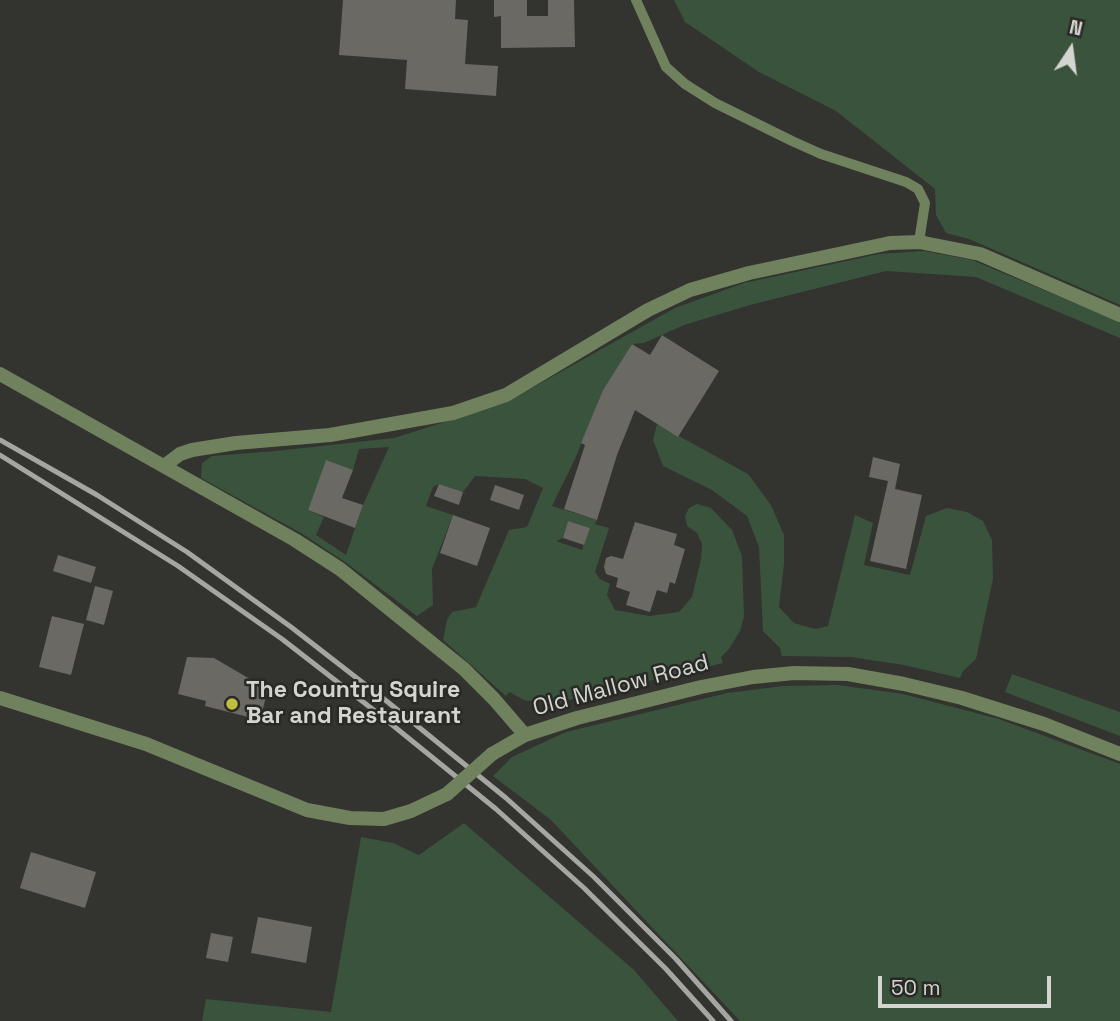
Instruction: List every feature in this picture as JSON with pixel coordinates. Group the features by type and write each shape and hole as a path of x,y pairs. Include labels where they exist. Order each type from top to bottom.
{"street":[{"path":"164,466 180,454 192,450 236,443 331,435 453,414 506,395 648,310 690,290 749,273 890,243 919,242 980,254 1120,315"},
{"path":"0,374 295,540 340,569 464,669 525,735"},
{"name":"Old Mallow Road","path":"0,698 146,744 307,810 350,818 384,819 411,811 447,793 492,754 525,735 577,718 740,680 794,673 848,674 962,698 1044,724 1120,754"}],"lane":[{"path":"636,0 666,67 685,84 715,103 821,155 906,182 918,190 925,203 919,242"}],"green space":[{"path":"674,0 1120,0 1120,305 969,239 946,233 936,215 935,189 836,111 759,72 685,22"},
{"path":"924,251 972,260 1120,322 1120,338 976,277 886,271 750,305 684,325 644,343 632,344 603,390 575,459 552,506 597,520 595,524 609,528 595,572 600,579 610,584 607,595 615,610 650,616 679,612 692,597 702,544 697,533 687,526 685,516 689,508 697,504 711,508 732,530 742,556 744,617 740,631 721,657 723,663 553,704 524,700 509,692 506,696 443,640 447,620 452,612 476,607 509,530 527,527 543,488 525,479 475,476 463,492 439,484 433,487 426,506 453,515 432,569 433,605 417,616 301,533 201,478 202,463 212,456 394,438 505,403 675,308 744,283 879,254","holes":["389,447 363,505 346,555 316,535 324,517 308,510 326,461 353,470 359,449","568,521 589,528 582,550 556,541 563,538"]},
{"path":"657,424 748,474 771,505 784,535 779,607 794,623 815,629 828,626 855,515 873,523 864,565 910,575 926,516 947,508 967,512 983,521 992,540 993,579 976,659 963,671 960,678 904,665 851,657 782,656 780,648 763,631 759,547 747,516 712,490 663,466 653,440"},
{"path":"1012,674 1120,712 1120,736 1005,692"},
{"path":"838,685 903,694 999,719 1120,764 1120,1021 740,1021 551,820 493,776 512,757 566,732 727,693 783,686"},
{"path":"464,823 633,969 678,1021 202,1021 206,999 331,1012 361,837 393,843 419,855"}],"building":[{"path":"343,0 456,0 455,19 468,20 465,64 498,66 496,96 405,89 407,60 339,55"},
{"path":"494,0 527,0 527,16 548,16 548,0 574,0 575,47 501,48 501,16 494,17"},
{"path":"662,335 719,371 678,437 635,410 617,455 597,520 564,509 585,445 581,443 603,390 632,344 650,355"},
{"path":"873,457 900,464 895,489 922,495 906,569 870,561 888,481 869,477"},
{"path":"326,460 353,470 342,498 363,505 355,528 308,510"},
{"path":"439,484 463,492 459,505 434,496"},
{"path":"495,485 524,495 519,510 490,500"},
{"path":"453,515 490,528 477,566 440,553"},
{"path":"568,521 590,528 584,545 563,538"},
{"path":"635,522 677,534 674,545 685,549 675,584 670,582 667,593 657,590 650,612 626,605 630,592 616,587 618,578 606,574 604,567 606,558 611,556 623,559"},
{"path":"58,555 96,567 91,583 53,571"},
{"path":"95,586 113,591 104,625 86,620"},
{"path":"52,616 84,624 71,675 39,667"},
{"path":"187,657 214,658 250,679 249,684 268,689 260,720 205,706 206,701 178,694"},
{"path":"31,852 96,872 85,908 20,888"},
{"path":"258,917 312,927 306,963 251,953"},
{"path":"211,933 233,937 228,962 206,958"}],"railway":[{"path":"0,440 97,495 187,552 291,627 389,703 506,798 594,877 676,959 731,1021"},
{"path":"0,455 178,566 282,639 380,715 496,809 584,888 666,969 713,1021"}],"place":[{"name":"The Country Squire Bar and Restaurant","path":"232,704"}]}
